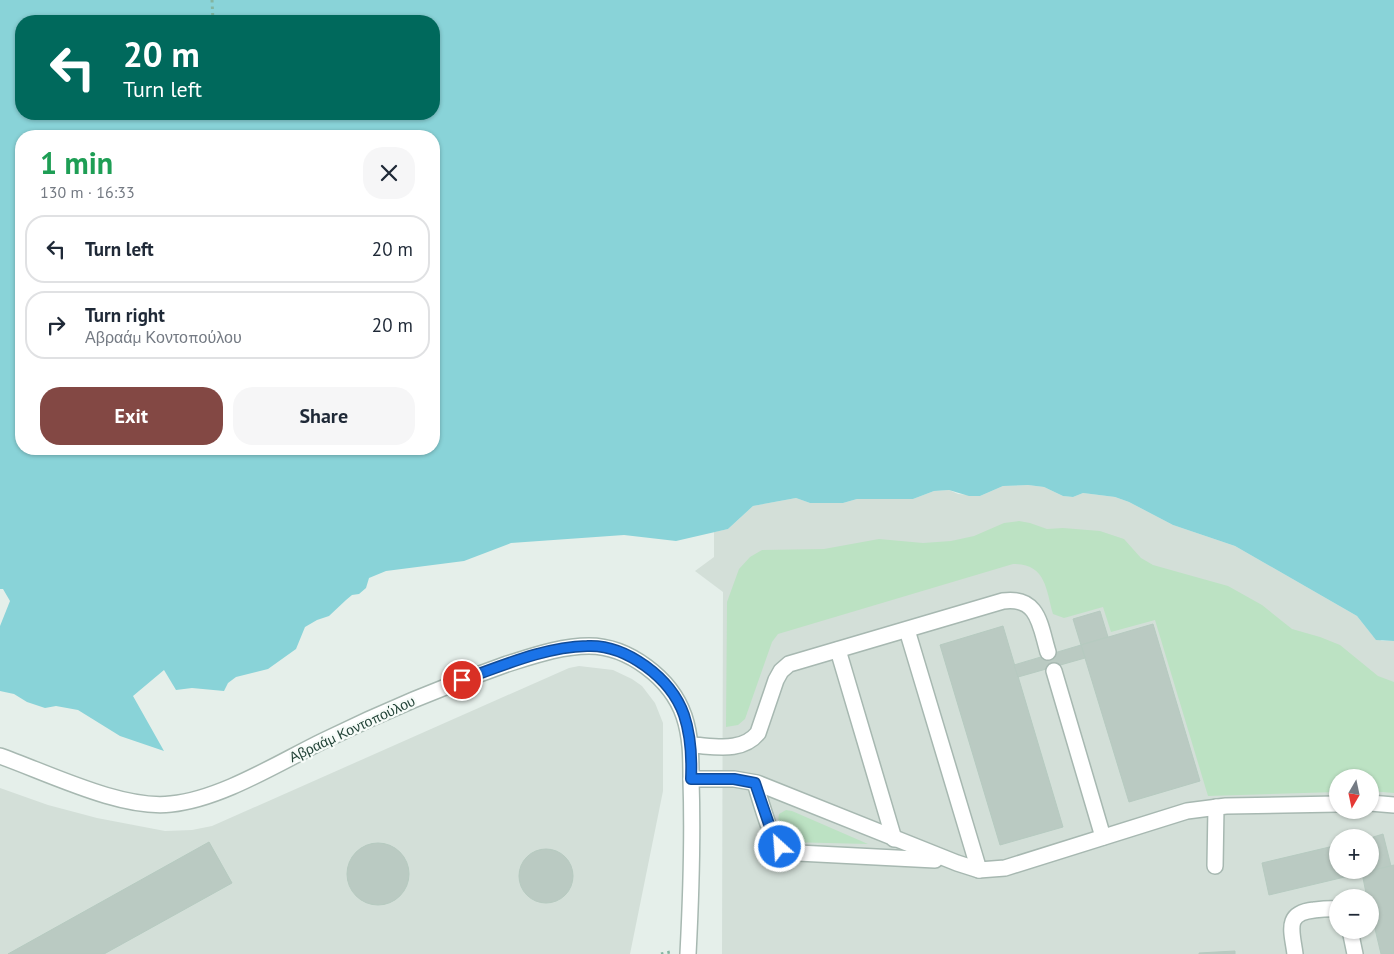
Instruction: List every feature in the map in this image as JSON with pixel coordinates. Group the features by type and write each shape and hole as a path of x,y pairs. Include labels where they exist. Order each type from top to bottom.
{"street":[{"path":"691,745 732,747 751,741 758,734 776,680 781,671 789,664 1003,601 1015,600 1024,603 1036,612 1048,652"},
{"path":"906,630 979,870"},
{"name":"Αβραάμ Κοντοπούλου","path":"0,756 120,799 140,804 156,805 186,802 219,792 349,728 449,685 551,651 587,646 606,647 625,653 653,673 670,692 684,713 691,745 693,801 688,954"},
{"path":"838,650 894,839"},
{"path":"1054,671 1104,837"},
{"path":"691,779 734,779 755,783 894,839 979,870 1005,868 1187,811 1216,807 1329,804"},
{"path":"755,783 774,839 780,847 786,850 949,860"},
{"path":"1379,804 1394,805"},
{"path":"1215,866 1216,807"},
{"path":"1295,954 1292,920 1297,914 1304,911 1329,908"},
{"path":"1352,939 1355,954"}],"path":[{"path":"212,0 213,15"}],"shaded area":[{"path":"1028,485 1044,487 1063,496 1073,497 1083,493 1115,497 1129,502 1173,525 1235,546 1357,616 1373,636 1382,641 1394,641 1394,954 722,954 723,592 695,571 714,557 714,532 728,529 753,506 796,498 810,503 843,503 857,499 913,499 934,491 949,490 958,494 980,496 1003,486"},
{"path":"579,666 613,670 632,679 642,686 655,703 663,723 663,791 630,954 0,954 0,788 48,805 97,818 165,831 192,830 212,826 569,668"}],"green space":[{"path":"1019,521 1047,529 1063,528 1100,531 1124,539 1141,558 1153,565 1228,586 1262,605 1292,629 1340,645 1378,676 1394,682 1394,793 1379,792 1379,769 1329,769 1329,792 1208,796 1155,620 1111,632 1103,607 1064,618 1053,614 1043,580 1032,568 1024,565 1013,564 778,634 772,642 745,719 738,725 726,727 727,602 739,569 750,557 762,550 824,549 879,539 923,543 951,541 974,536 1004,523"},
{"path":"786,810 868,844 787,842 781,833 779,825 779,814"}],"water":[{"path":"0,0 1394,0 1394,641 1376,640 1357,616 1235,546 1173,525 1129,502 1115,497 1083,493 1073,497 1063,496 1044,487 1028,485 1003,486 980,496 969,496 949,490 934,491 913,499 857,499 843,503 810,503 796,498 753,506 728,529 676,541 624,535 511,543 464,561 386,571 369,578 366,588 359,594 352,595 329,616 305,627 296,649 268,669 236,677 228,683 224,691 192,688 176,690 164,670 133,696 164,751 120,736 78,710 56,706 45,708 27,702 14,694 0,691 0,626 10,601 3,589 0,589"}],"building":[{"path":"1100,611 1108,637 1081,645 1073,619"},
{"path":"1153,624 1200,781 1129,802 1081,645"},
{"path":"1003,626 1063,827 1000,845 940,645"},
{"path":"1081,645 1085,658 1018,677 1014,665"},
{"path":"1383,834 1391,866 1379,869 1379,835"},
{"path":"209,842 232,883 104,954 8,954"},
{"path":"378,843 395,848 400,852 404,857 409,874 404,891 400,896 395,900 378,905 361,900 356,896 352,891 347,874 352,857 356,852 361,848"},
{"path":"1329,847 1329,879 1336,879 1269,895 1262,863"},
{"path":"541,849 551,849 561,853 569,861 573,876 569,891 561,899 551,903 541,903 531,899 523,891 519,881 519,871 523,861 531,853"},
{"path":"1394,865 1394,954 1381,954 1377,939 1379,939 1379,889 1365,889 1363,879 1379,879 1379,869"},
{"path":"1235,951 1235,954 1199,954 1199,953"}],"route":[{"path":"462,680 551,651 587,646 606,647 625,653 653,673 666,686 684,713 691,745 691,779 734,779 755,783 774,839 780,847"}]}
